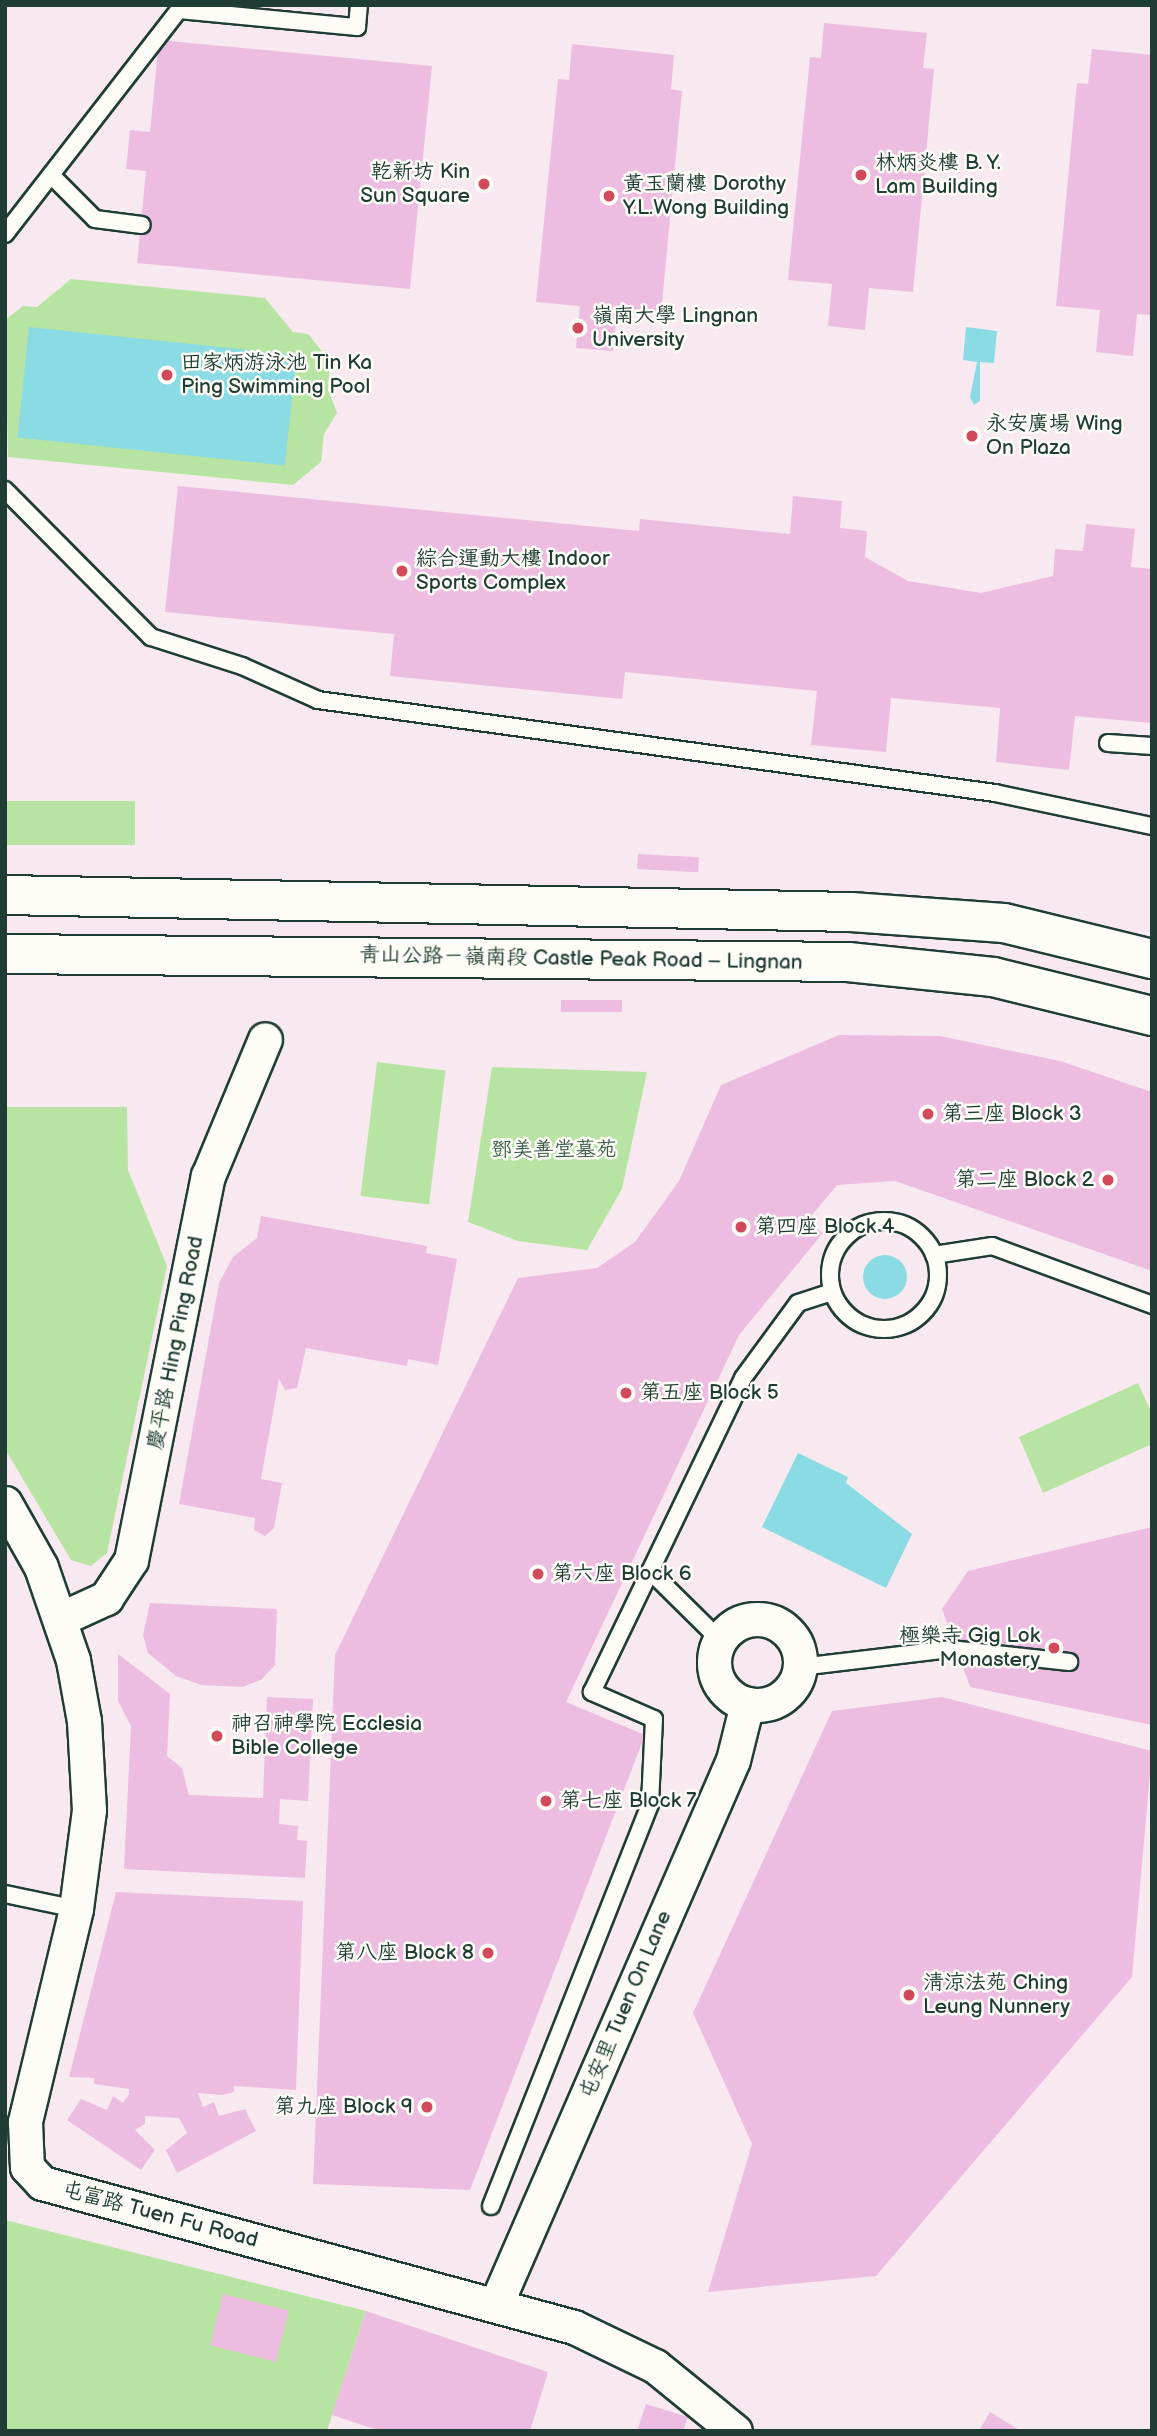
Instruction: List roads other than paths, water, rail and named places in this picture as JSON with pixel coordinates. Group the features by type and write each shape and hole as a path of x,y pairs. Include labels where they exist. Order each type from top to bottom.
{"main road":[{"path":"5,895 342,898 864,913 1004,923 1152,959"},
{"name":"青山公路－嶺南段 Castle Peak Road – Lingnan","path":"5,954 848,962 993,976 1152,1016"}],"street":[{"name":"慶平路 Hing Ping Road","path":"60,1619 106,1598 131,1560 208,1176 265,1039"},
{"name":"屯富路 Tuen Fu Road","path":"5,1503 41,1567 60,1619 84,1721 89,1810 76,1909 16,2165 42,2183 496,2304 626,2349 735,2431"},
{"path":"742,1620 771,1620 793,1639 800,1667 792,1687 776,1701 747,1704 734,1699 717,1679 713,1665 719,1639 742,1620"},
{"name":"屯安里 Tuen On Lane","path":"496,2304 733,1760 747,1704"}],"lane":[{"path":"5,234 179,10 357,27 359,5"},
{"path":"51,175 94,219 142,225"},
{"path":"5,490 151,637 242,666 318,700 995,793 1152,826"},
{"path":"1108,743 1152,746"},
{"path":"875,1221 911,1227 934,1255 936,1289 929,1305 903,1326 877,1328 853,1320 832,1292 833,1255 857,1227 875,1221"},
{"path":"934,1255 992,1246 1152,1305"},
{"path":"491,2206 650,1804 654,1719 592,1692 760,1351 798,1303 832,1292"},
{"path":"650,1571 719,1639"},
{"path":"800,1667 950,1649 1069,1662"},
{"path":"5,1894 76,1909"}],"water":[{"path":"29,327 297,355 285,466 17,437"},
{"path":"966,327 997,331 994,363 980,362 980,401 974,405 970,397 977,362 963,360"},
{"path":"885,1255 900,1262 907,1277 900,1292 885,1299 870,1292 863,1277 870,1262"},
{"path":"798,1453 848,1477 846,1483 912,1534 886,1588 762,1527"}],"place":[{"name":"林炳炎樓 B. Y. Lam Building","path":"861,175"},
{"name":"乾新坊 Kin Sun Square","path":"484,184"},
{"name":"黃玉蘭樓 Dorothy Y.L.Wong Building","path":"609,196"},
{"name":"嶺南大學 Lingnan University","path":"578,328"},
{"name":"田家炳游泳池 Tin Ka Ping Swimming Pool","path":"167,375"},
{"name":"永安廣場 Wing On Plaza","path":"972,436"},
{"name":"綜合運動大樓 Indoor Sports Complex","path":"402,571"},
{"name":"第三座 Block 3","path":"928,1114"},
{"name":"第二座 Block 2","path":"1108,1180"},
{"name":"第四座 Block 4","path":"741,1227"},
{"name":"第五座 Block 5","path":"626,1393"},
{"name":"第六座 Block 6","path":"538,1574"},
{"name":"極樂寺 Gig Lok Monastery","path":"1054,1648"},
{"name":"神召神學院 Ecclesia Bible College","path":"217,1736"},
{"name":"第七座 Block 7","path":"546,1801"},
{"name":"第八座 Block 8","path":"488,1953"},
{"name":"清涼法苑 Ching Leung Nunnery","path":"909,1995"},
{"name":"第九座 Block 9","path":"427,2107"}],"park label":[{"name":"鄧美善堂墓苑","path":"554,1150"}]}
